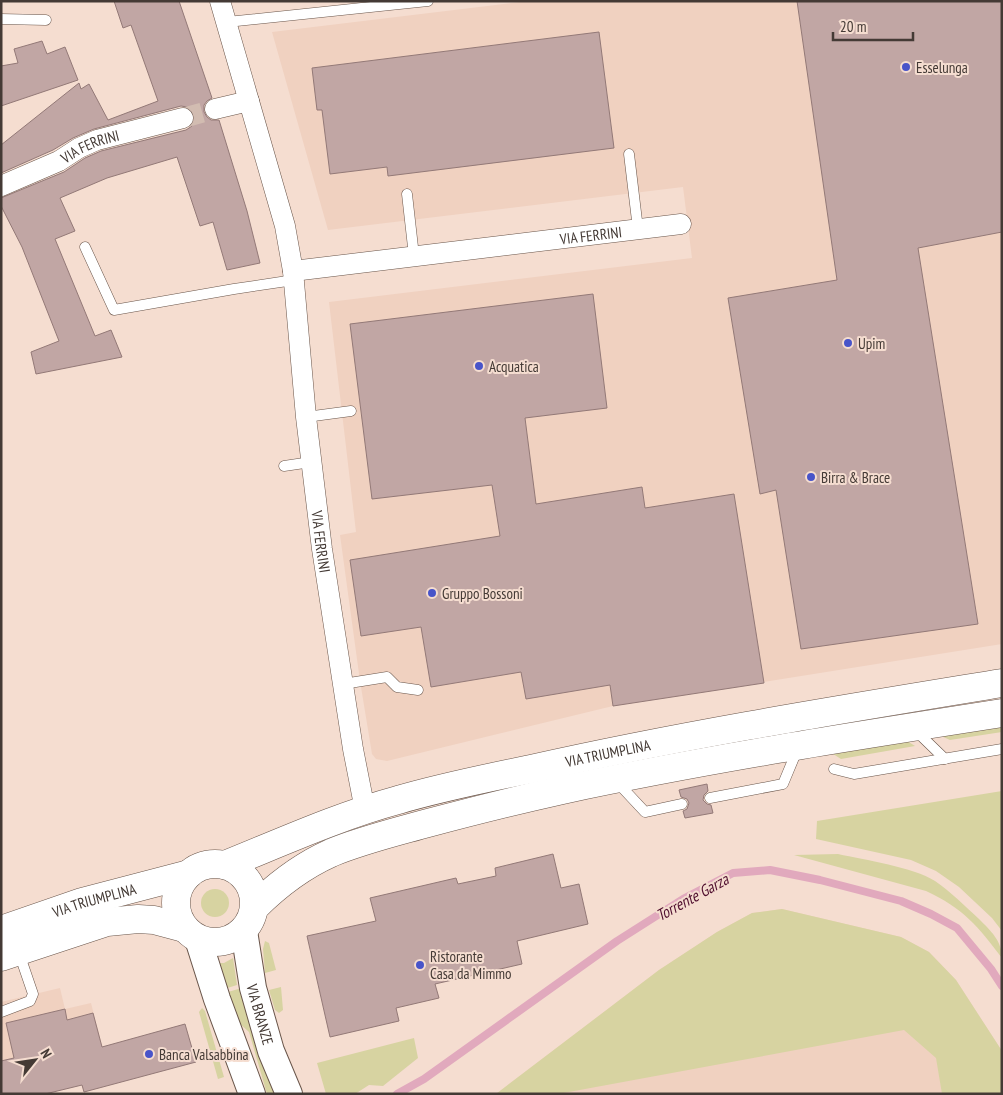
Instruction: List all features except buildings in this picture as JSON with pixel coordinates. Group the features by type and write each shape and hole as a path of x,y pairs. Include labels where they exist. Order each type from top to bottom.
{"main road":[{"name":"VIA TRIUMPLINA","path":"7,946 82,902 189,874 197,868 206,865 225,865 365,810 422,793 606,752 790,718 1002,684"},
{"name":"VIA TRIUMPLINA","path":"7,946 107,922 138,919 170,923 214,943 222,942 238,936 249,919 275,888 298,871 332,853 404,829 494,806 614,779 799,744 1002,713"},
{"path":"225,865 240,872 253,892 249,919"},
{"path":"189,874 181,883 176,894 176,906 178,918 191,934"}],"street":[{"name":"VIA FERRINI","path":"220,1 285,226 294,275 306,417 322,549 353,748 365,810"},
{"path":"215,109 249,101"},
{"name":"VIA FERRINI","path":"1,186 59,161 79,148 97,140 183,118"},
{"name":"VIA FERRINI","path":"294,275 414,256 681,224"},
{"name":"VIA BRANZE","path":"249,919 253,988 271,1051 289,1094"},
{"path":"191,934 252,1094"}],"lane":[{"path":"227,22 428,1"},
{"path":"1,19 46,20"},
{"path":"629,154 638,229"},
{"path":"407,194 414,256"},
{"path":"85,247 114,310 234,289 294,275"},
{"path":"306,417 351,411"},
{"path":"284,466 311,462"},
{"path":"343,684 387,677 397,687 418,690"},
{"path":"911,727 945,758"},
{"path":"710,798 783,784 799,744"},
{"path":"834,769 854,774 1002,749"},
{"path":"614,779 645,812 682,804"},
{"path":"1,1012 30,1001 33,994 7,946"}],"shaded area":[{"path":"528,1 1002,1 1002,644 613,706 387,761 376,759 372,754 340,535 356,532 329,302 692,258 683,187 328,230 272,32"},
{"path":"1002,726 1002,732 950,740 939,735"},
{"path":"907,741 915,746 841,759 830,752"},
{"path":"1002,791 1002,931 992,918 959,887 936,871 911,860 816,839 817,821"},
{"path":"838,854 902,868 935,881 958,899 992,932 1000,946 1002,958 969,919 939,897 926,891 794,855"},
{"path":"215,889 225,893 229,903 225,913 215,917 205,913 201,903 205,893"},
{"path":"782,909 901,937 929,952 956,980 1002,1051 1002,1094 496,1094 659,970 717,932 752,913"},
{"path":"782,909 901,937 929,952 956,980 1002,1051 1002,1094 942,1094 936,1058 904,1030 558,1094 496,1094 659,970 717,932 752,913"},
{"path":"265,941 269,943 276,970 265,973 263,949"},
{"path":"233,958 237,985 221,990 212,963 224,963"},
{"path":"245,987 274,1094 267,1094 249,1032 239,1023 228,992"},
{"path":"281,987 283,1010 279,1013 275,1010 269,990"},
{"path":"60,988 65,1009 91,1003 112,1084 84,1092 82,1085 45,1094 1,1092 1,1002"},
{"path":"202,1008 205,1011 224,1077 218,1079 199,1012"},
{"path":"414,1038 418,1058 383,1086 369,1085 355,1094 326,1094 317,1063"}],"waterway":[{"name":"Torrente Garza","path":"397,1094 424,1079 617,941 683,899 733,873 770,870 820,880 901,901 957,928 991,969 1002,986"}],"tunnel":[{"path":"183,118 215,109"}],"place":[{"name":"Esselunga","path":"906,67"},
{"name":"Upim","path":"848,343"},
{"name":"Acquatica","path":"479,366"},
{"name":"Birra & Brace","path":"811,477"},
{"name":"Gruppo Bossoni","path":"432,593"},
{"name":"Ristorante Casa da Mimmo","path":"420,965"},
{"name":"Banca Valsabbina","path":"149,1054"}]}
